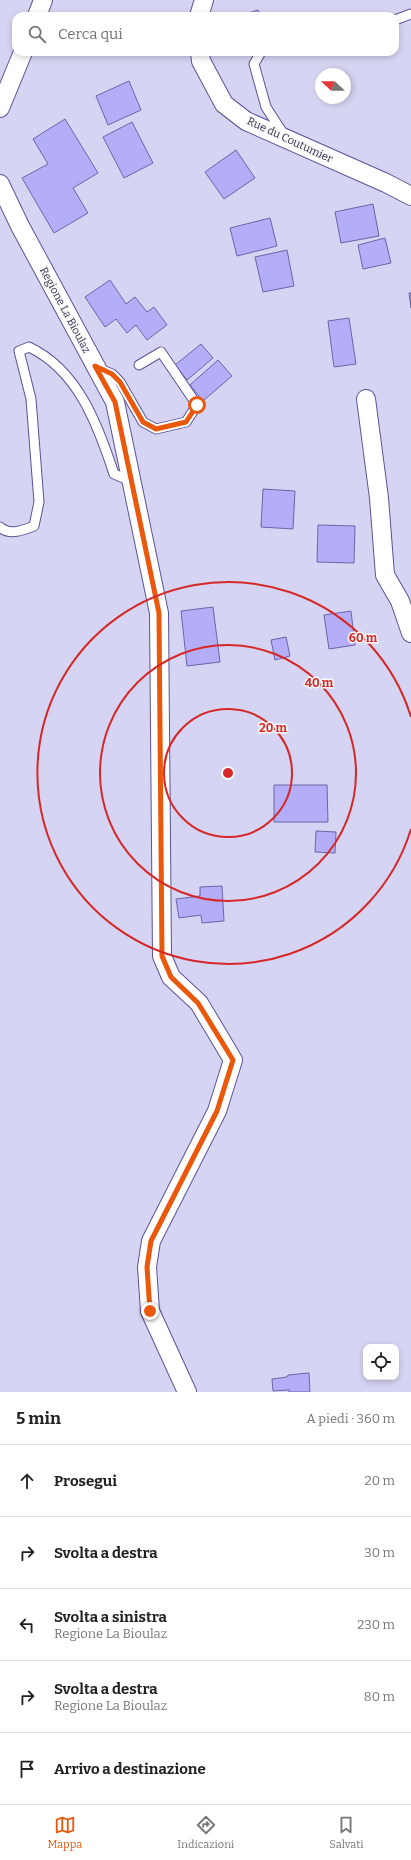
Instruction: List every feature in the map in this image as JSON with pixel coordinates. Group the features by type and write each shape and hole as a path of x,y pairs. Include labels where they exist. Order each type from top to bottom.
{"street":[{"path":"38,12 43,0"},
{"path":"200,12 204,0"},
{"path":"0,108 21,56"},
{"name":"Rue du Coutumier","path":"200,56 201,61 224,104 246,120 386,183 411,196"},
{"name":"Regione La Bioulaz","path":"0,184 20,226 115,402 159,613 162,956 171,977 198,1003 233,1060 217,1111 151,1241 147,1267 150,1311 187,1392"},
{"path":"366,400 386,575 400,601 411,633"}],"lane":[{"path":"399,18 411,14"},
{"path":"259,56 254,64 266,107 285,138"},
{"path":"0,527 3,530 17,532 34,526 39,502 31,399 19,351 28,347 43,354 74,384 100,430 114,474 131,481"},
{"path":"95,366 112,374 120,382 143,422 156,429 186,422 197,405 161,352 139,365"}],"building":[{"path":"129,81 141,110 108,125 96,96"},
{"path":"65,119 98,173 73,188 88,213 54,233 22,178 48,164 33,139"},
{"path":"132,122 153,163 124,178 103,137"},
{"path":"236,150 255,178 224,199 205,172"},
{"path":"373,204 379,236 341,243 335,212"},
{"path":"270,218 277,246 237,256 230,228"},
{"path":"385,238 391,263 363,269 358,245"},
{"path":"287,250 294,286 263,292 255,257"},
{"path":"110,280 126,304 135,297 147,312 154,307 167,325 147,340 136,325 127,333 116,319 105,327 85,297"},
{"path":"409,293 411,293 411,308"},
{"path":"349,318 356,364 334,367 328,321"},
{"path":"201,344 213,358 187,380 175,365"},
{"path":"218,360 232,376 203,401 190,385"},
{"path":"263,489 295,491 293,529 261,527"},
{"path":"318,525 355,526 354,563 317,562"},
{"path":"213,607 220,662 187,666 181,611"},
{"path":"351,611 355,645 329,649 324,615"},
{"path":"286,637 290,656 275,660 271,640"},
{"path":"274,785 327,785 328,822 274,822"},
{"path":"316,831 336,832 335,853 315,852"},
{"path":"222,886 224,921 202,923 201,915 179,918 176,899 200,896 200,887"},
{"path":"309,1373 310,1392 289,1392 289,1390 273,1391 272,1379 287,1377 288,1375"}],"route":[{"path":"150,1311 147,1267 151,1241 217,1111 233,1060 198,1003 171,977 162,956 159,613 115,402 95,366 112,374 120,382 143,422 156,429 186,422 197,405"}]}
